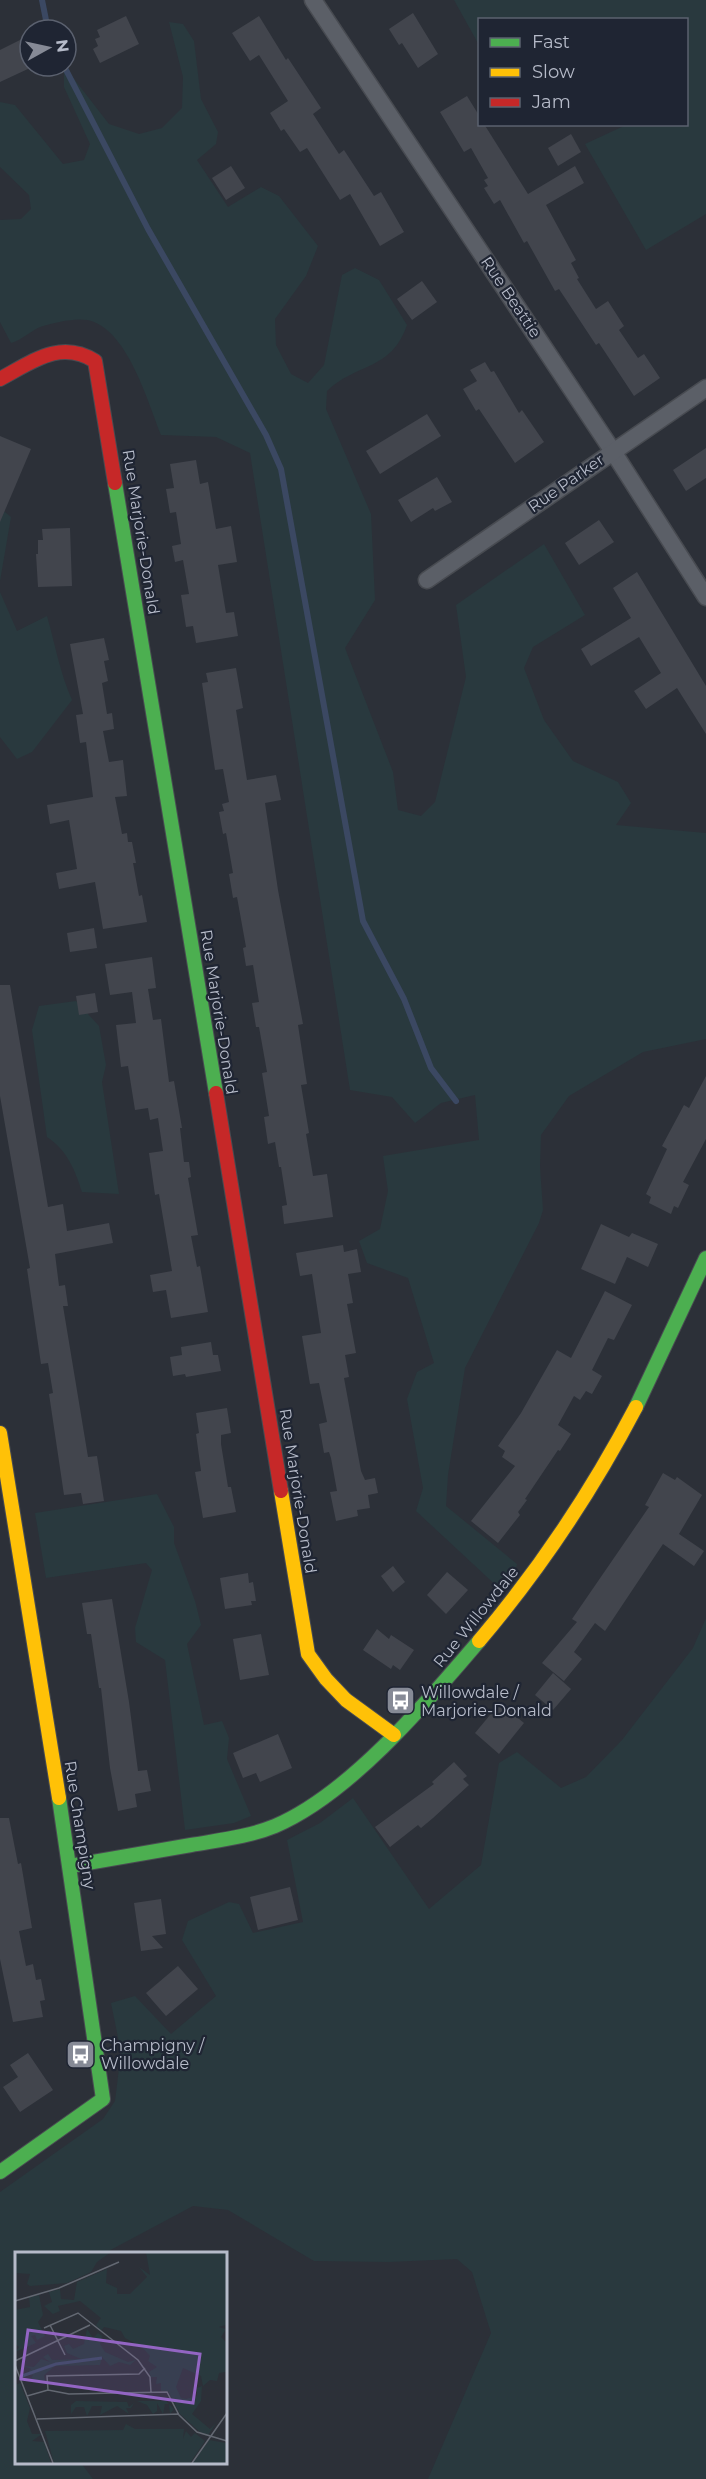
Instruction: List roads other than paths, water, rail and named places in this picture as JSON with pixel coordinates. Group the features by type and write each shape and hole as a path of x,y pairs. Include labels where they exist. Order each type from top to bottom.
{"street":[{"name":"Rue Beattie","path":"313,0 612,450 706,597"},
{"name":"Rue Marjorie-Donald","path":"0,379 68,348 85,352 94,361 308,1654 317,1669 351,1706 394,1735"},
{"name":"Rue Parker","path":"427,580 612,450 706,388"},
{"name":"Rue Willowdale","path":"70,1866 252,1834 285,1820 327,1795 394,1735 463,1662 502,1615 538,1567 590,1489 653,1375 706,1258"},
{"name":"Rue Champigny","path":"0,1433 70,1866 103,2099 0,2172"}],"waterway":[{"path":"42,0 46,18"},
{"path":"70,78 148,229 266,435 281,469 363,921 404,999 431,1068 456,1101"}],"place":[{"name":"Willowdale / Marjorie-Donald","path":"400,1701"},
{"name":"Champigny / Willowdale","path":"80,2054"}]}
